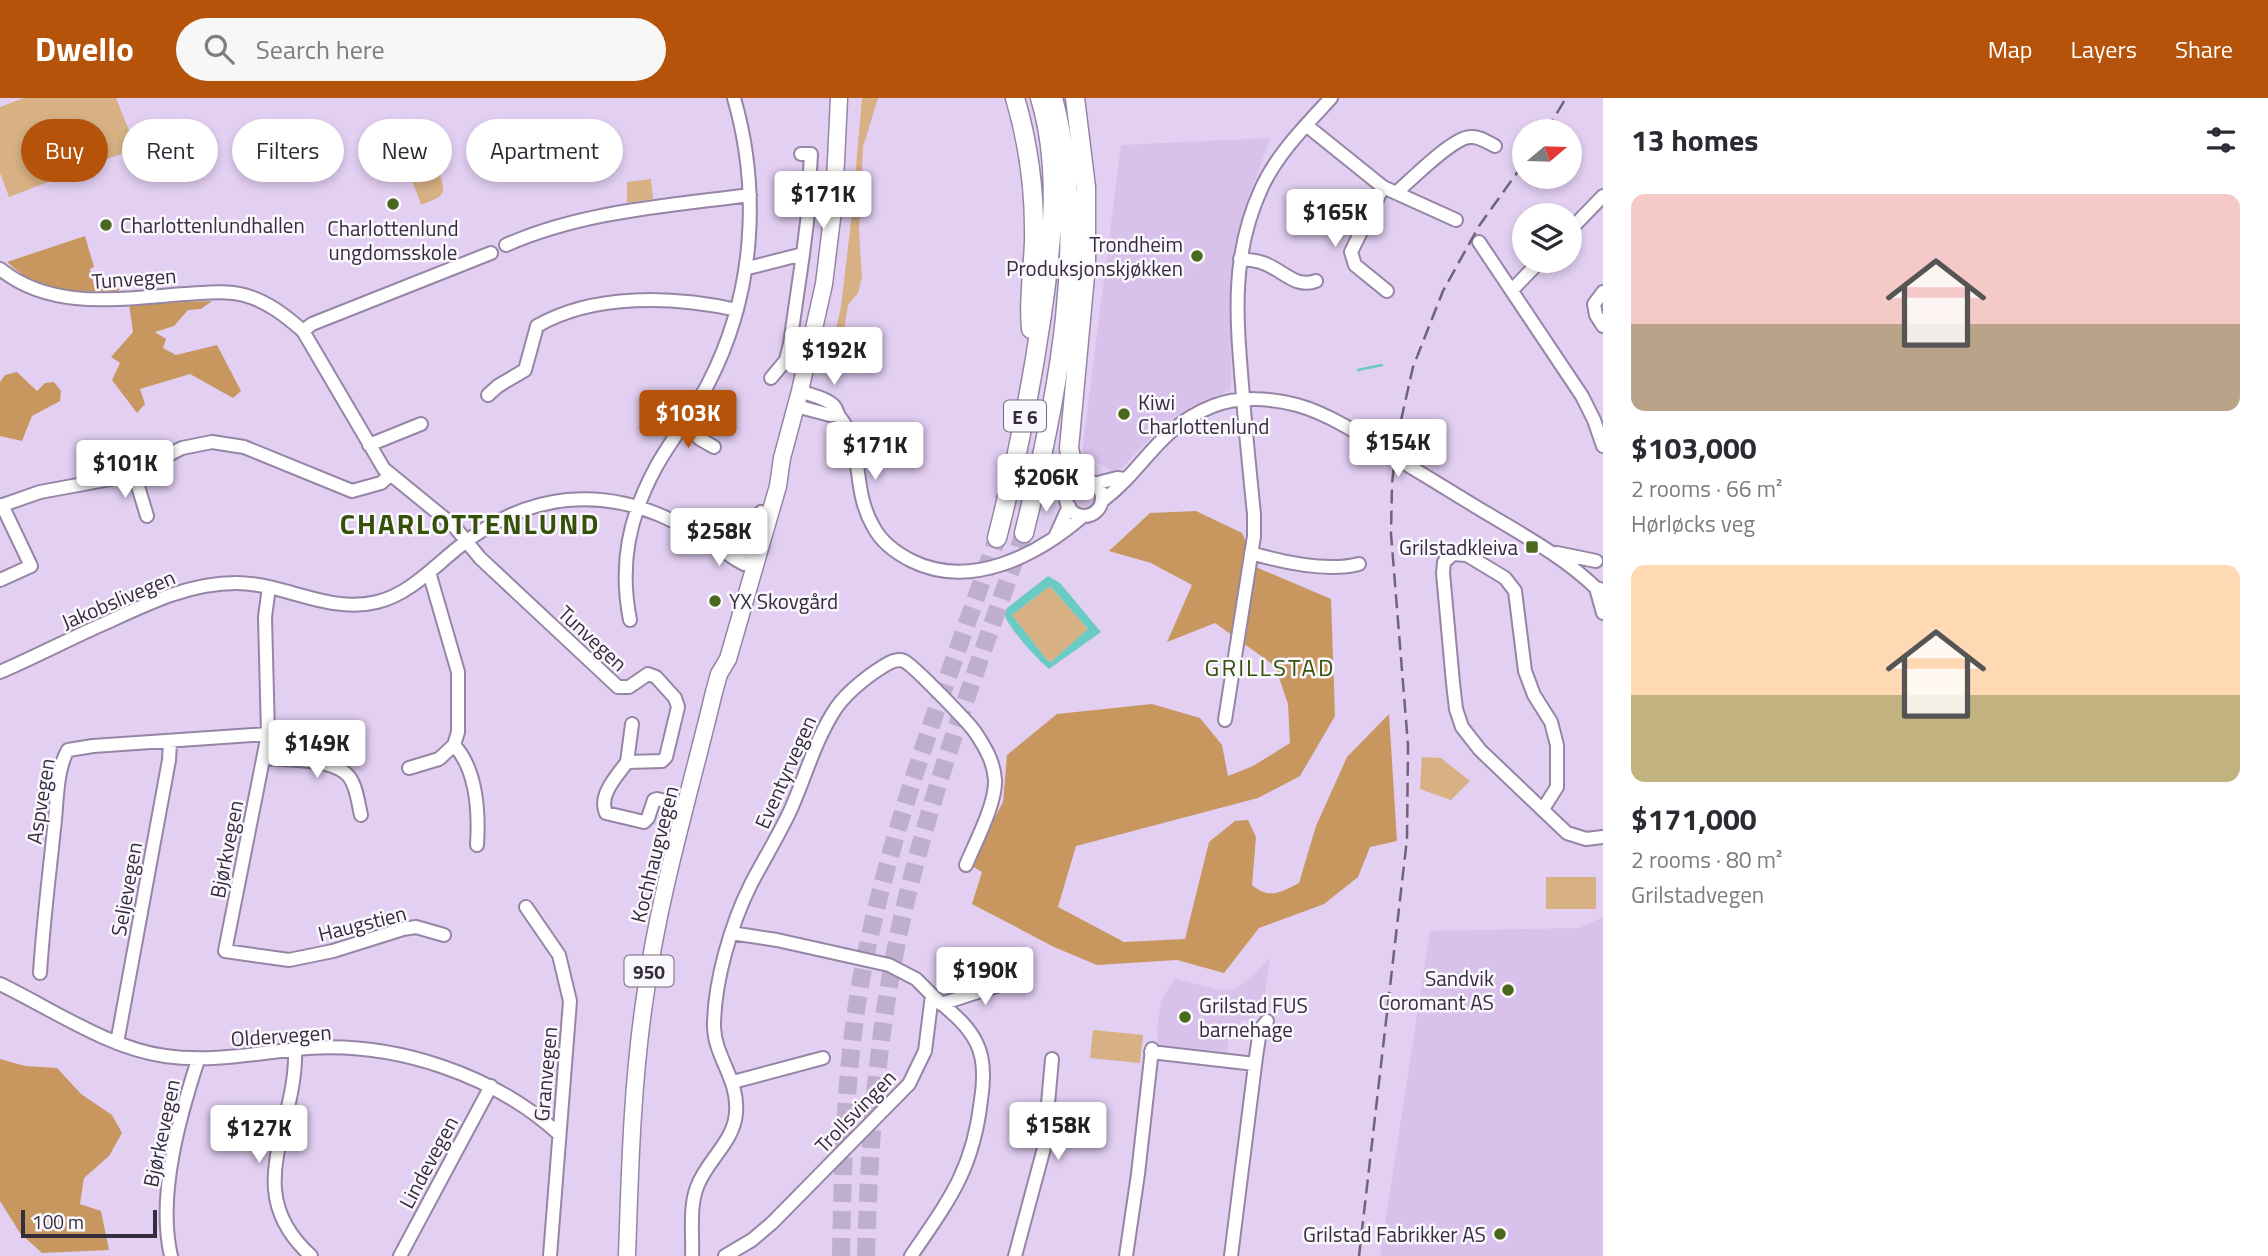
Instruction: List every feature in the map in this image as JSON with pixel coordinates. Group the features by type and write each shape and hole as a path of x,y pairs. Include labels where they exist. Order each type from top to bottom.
{"highway":[{"name":"E 6","path":"1016,98 1032,185 1034,242 1030,326 1037,349"},
{"name":"E 6","path":"997,538 1013,474 1037,349 1046,283 1052,220 1048,136 1040,98"},
{"name":"E 6","path":"1054,98 1066,168"},
{"name":"E 6","path":"1024,533 1044,453 1064,328 1068,252 1066,168 1069,115 1065,98"},
{"name":"E 6","path":"1075,98 1081,132 1086,198 1084,300 1069,430 1071,460 1086,483"}],"main road":[{"name":"Kochhaugvegen","path":"749,559 779,481 782,458 819,308 834,202 839,98"},
{"name":"Kochhaugvegen","path":"627,1256 633,1112 645,996 669,870 719,674 728,659 761,512 769,483 782,458"}],"street":[{"path":"630,620 624,573 631,528 638,506 656,467 709,383 737,310 746,266 750,195 747,160 734,98"},
{"path":"1225,720 1251,553 1254,514 1237,335 1240,259 1250,218 1263,185 1275,164 1331,98"},
{"path":"1306,125 1383,187 1456,220"},
{"path":"1396,193 1449,147 1467,137 1478,138 1495,146"},
{"path":"771,377 786,360 803,254 811,154 801,154"},
{"path":"1383,187 1351,252 1355,265 1387,291"},
{"path":"506,245 551,227 600,215 750,195"},
{"path":"1582,218 1602,199"},
{"path":"1479,242 1581,396 1599,417 1603,446"},
{"path":"303,331 312,324 491,253"},
{"path":"746,266 752,267 803,254"},
{"path":"1240,259 1266,263 1299,283 1309,284 1316,281"},
{"name":"Tunvegen","path":"0,269 18,282 76,300 202,293 242,294 282,313 303,331 369,445 390,475 454,526 480,558 618,687 629,687 648,674 656,677 675,698 678,710 666,757 662,761 627,762"},
{"path":"1512,290 1528,273"},
{"path":"1603,292 1594,304 1596,315 1603,326"},
{"path":"488,395 525,370 537,326 569,311 594,305 674,299 737,310"},
{"path":"798,399 834,406 838,415 848,425 853,439 865,512 882,539 906,558 940,570 972,571 994,566 1025,555 1064,533 1083,516"},
{"path":"1125,479 1086,483 1069,490 1069,506 1075,514 1094,514 1102,501 1121,487 1125,479 1176,426 1216,405 1243,400 1286,402 1325,416 1553,552 1596,586"},
{"path":"685,422 700,439 714,447"},
{"path":"369,445 421,424"},
{"path":"0,580 31,566 1,505 40,492 116,479 134,473 182,448 212,442 244,447 352,491 381,483 390,475"},
{"path":"134,473 147,516"},
{"path":"1086,483 1101,491 1102,501"},
{"name":"Jakobslivegen","path":"0,673 168,596 202,587 228,583 269,587 332,603 366,604 394,596 429,572 467,540 510,515 554,501 600,499 638,506 722,545 721,550 749,559"},
{"path":"1056,536 1069,506"},
{"path":"722,545 747,531 761,512"},
{"path":"1553,552 1585,561 1599,560"},
{"path":"1251,553 1276,560 1313,565 1346,567 1359,564"},
{"path":"1543,809 1556,787 1557,745 1551,722 1534,695 1525,671 1515,591 1505,578 1478,561 1461,553 1453,554 1444,562 1443,573 1453,683 1459,720 1466,735 1561,828 1572,836 1586,839 1603,837"},
{"path":"1599,560 1590,568 1603,613"},
{"path":"409,768 439,759 454,745 458,732 458,672 429,572"},
{"name":"Bjørkvegen","path":"225,951 268,734 265,617 269,587"},
{"name":"Eventyrvegen","path":"692,1256 696,1187 727,1140 736,1116 736,1092 721,1057 714,1029 718,990 731,933 750,886 792,807 823,729 839,705 855,689 895,660 903,660 915,670 974,730 992,760 995,783 988,810 966,865"},
{"path":"632,724 627,762 607,790 603,801 606,813 645,822 649,818 654,800 686,806"},
{"name":"Aspvegen","path":"40,973 41,935 65,753 81,747 268,734"},
{"name":"Seljevegen","path":"117,1042 169,760 170,742"},
{"path":"454,745 461,753 478,799 477,845"},
{"path":"264,758 310,761 346,774 354,786 361,815"},
{"name":"Granvegen","path":"526,907 559,955 570,1001 550,1256"},
{"name":"Haugstien","path":"225,951 294,961 403,929 416,927 444,935"},
{"path":"731,933 802,945 889,965 916,979 968,1029 979,1047 983,1075 978,1130 966,1168 949,1201 911,1256"},
{"path":"937,999 1017,979"},
{"name":"Oldervegen","path":"0,984 117,1042 145,1052 198,1060 237,1058 295,1049 350,1050 408,1056 451,1069 491,1086 545,1121 559,1134"},
{"name":"Trollsvingen","path":"725,1256 772,1223 909,1084 925,1051 937,999"},
{"path":"1231,1256 1260,1030 1267,1021"},
{"path":"295,1049 274,1179 277,1207 284,1226 311,1256"},
{"path":"1126,1256 1152,1050 1255,1063"},
{"path":"733,1082 823,1058"},
{"path":"1015,1256 1044,1148 1052,1059"},
{"name":"Bjørkevegen","path":"171,1256 167,1196 174,1153 198,1060"},
{"name":"Lindevegen","path":"400,1256 491,1086"}],"shaded area":[{"path":"24,98 116,98 124,119 122,119 122,153 108,159 108,119 21,119 21,182 48,182 9,197 0,173 0,107"},
{"path":"862,98 878,98 863,147 859,230 862,278 858,293 848,305 837,376 826,372 841,307"},
{"path":"1270,138 1240,225 1231,282 1231,390 1194,405 1167,421 1116,474 1082,453 1121,145"},
{"path":"651,179 653,199 627,203 627,182"},
{"path":"413,182 442,182 440,196 421,205"},
{"path":"85,236 94,267 90,269 94,286 117,284 121,288 118,291 51,287 27,277 7,262"},
{"path":"212,301 201,309 188,310 174,326 155,332 166,339 163,348 176,355 217,345 241,391 233,398 190,374 140,389 145,404 137,413 112,380 120,363 111,357 133,332 129,304"},
{"path":"17,372 37,391 45,383 54,382 61,391 60,401 32,416 22,441 0,436 0,382 5,375"},
{"path":"1196,511 1242,533 1258,568 1331,599 1335,716 1300,776 1258,798 1076,846 1058,907 1124,942 1185,939 1209,842 1235,821 1248,820 1256,837 1252,885 1258,890 1275,893 1299,883 1316,826 1347,757 1389,714 1397,841 1370,847 1358,877 1324,904 1259,928 1224,973 1177,960 1097,965 1054,947 972,904 982,872 970,865 1003,802 1007,755 1057,714 1152,704 1200,718 1222,745 1228,776 1253,766 1290,743 1288,704 1275,666 1215,623 1167,642 1192,585 1151,563 1109,551 1150,513"},
{"path":"1048,576 1060,583 1101,632 1049,669 1011,627 1004,613","holes":["1050,586 1088,629 1051,662 1012,615"]},
{"path":"1050,586 1088,629 1051,662 1012,615"},
{"path":"1422,757 1441,758 1470,781 1451,800 1420,789"},
{"path":"1546,877 1596,877 1596,909 1546,909"},
{"path":"1603,917 1603,1256 1380,1256 1430,931 1580,928"},
{"path":"1270,958 1262,1015 1254,1014 1253,1022 1241,1020 1240,1024 1230,1023 1227,1052 1164,1048 1158,1044 1161,1001 1175,978 1217,990 1233,989 1245,982"},
{"path":"1093,1030 1143,1035 1140,1063 1090,1058"},
{"path":"0,1059 25,1066 57,1068 81,1094 112,1115 122,1133 109,1156 84,1178 80,1204 101,1211 109,1250 42,1253 20,1233 0,1201"}],"waterway":[{"path":"1358,370 1382,365"}],"tunnel":[{"path":"866,1256 869,1172 880,1047 901,923 941,775 1024,533"},
{"path":"841,1256 849,1070 865,959 877,905 907,799 997,538"}],"railway":[{"path":"1553,119 1566,98"},
{"path":"1359,1256 1407,839 1408,745 1391,534 1392,484 1397,438 1413,367 1443,291 1479,226 1512,180"}],"place":[{"name":"Charlottenlund ungdomsskole","path":"393,204"},
{"name":"Charlottenlundhallen","path":"106,225"},
{"name":"Trondheim Produksjonskjøkken","path":"1197,256"},
{"name":"Kiwi Charlottenlund","path":"1124,414"},
{"name":"Grilstadkleiva","path":"1532,547"},
{"name":"YX Skovgård","path":"715,601"},
{"name":"Sandvik Coromant AS","path":"1508,990"},
{"name":"Grilstad FUS barnehage","path":"1185,1017"},
{"name":"Grilstad Fabrikker AS","path":"1500,1234"}],"district":[{"name":"CHARLOTTENLUND","path":"470,523"},
{"name":"GRILLSTAD","path":"1270,667"}]}
